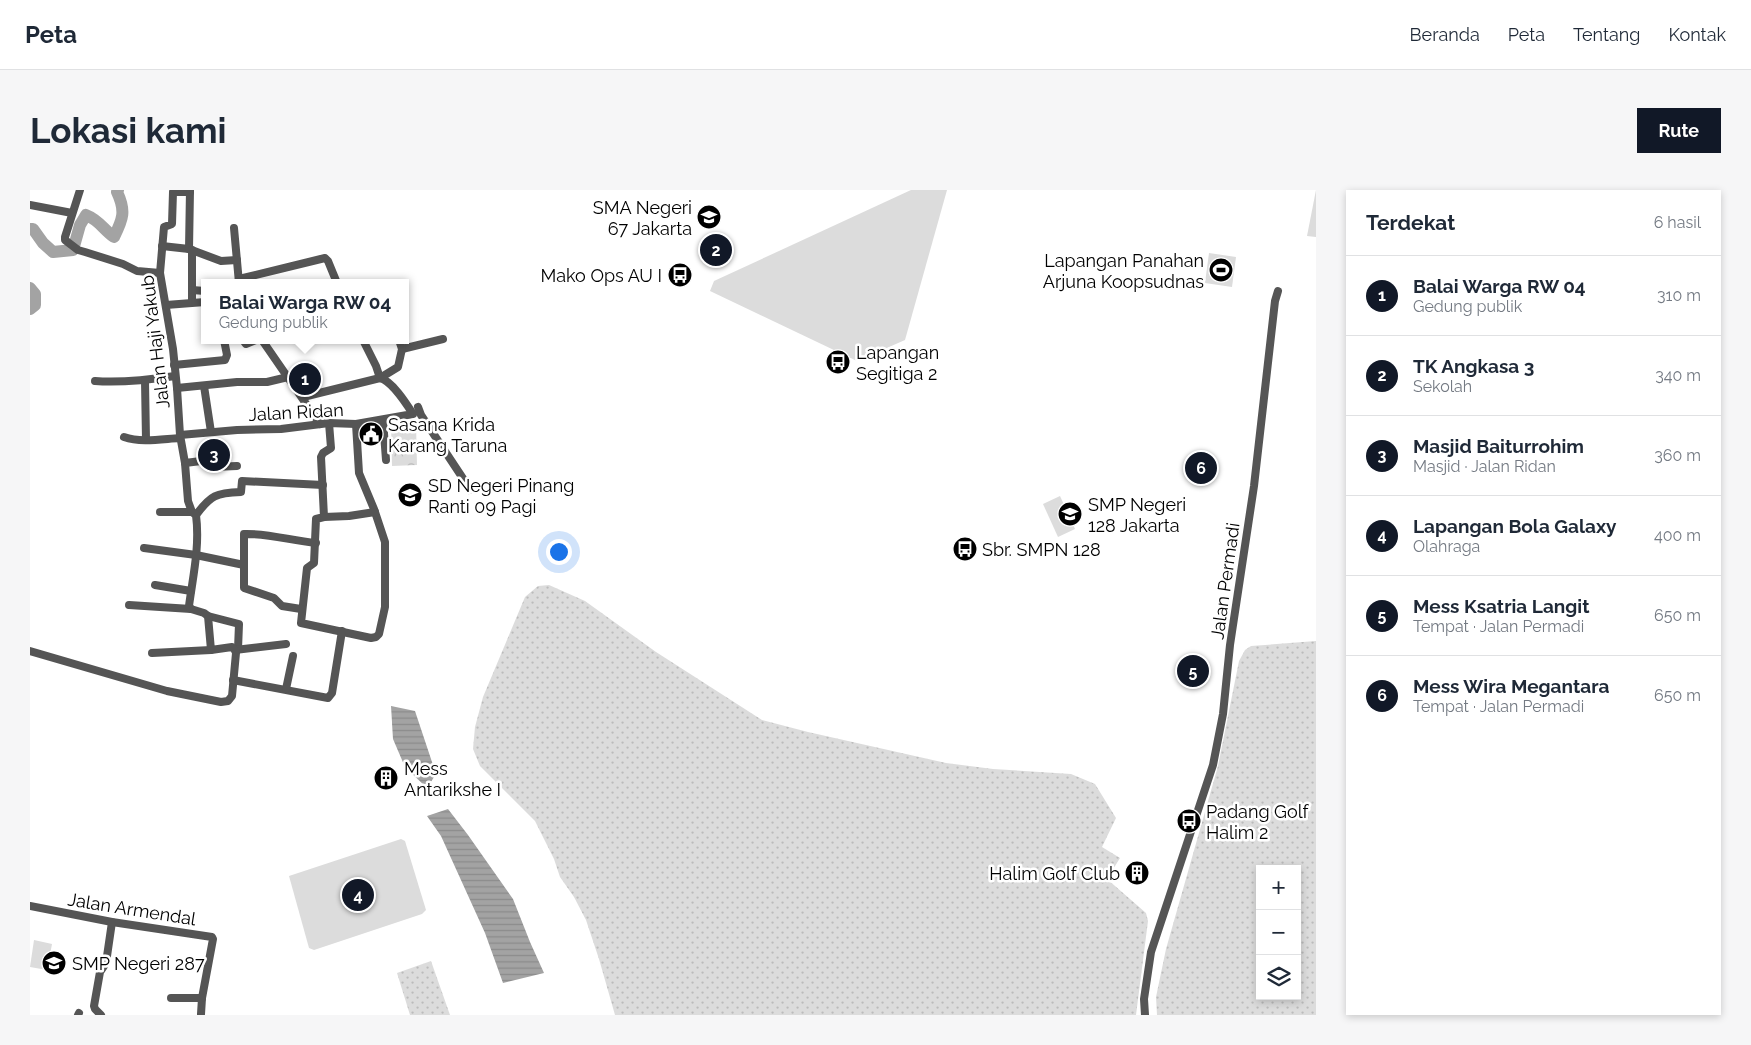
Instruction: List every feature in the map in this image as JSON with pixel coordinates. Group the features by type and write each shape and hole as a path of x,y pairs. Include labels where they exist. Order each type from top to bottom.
{"street":[{"path":"80,190 65,240 85,252 123,264 138,271 160,273"},
{"path":"190,191 192,302"},
{"name":"Jalan Haji Yakub","path":"190,191 173,192 172,224 164,227 160,273 177,388 180,437 185,463 188,501 194,513 198,533 189,605 191,609"},
{"path":"30,205 72,213"},
{"path":"234,228 239,279"},
{"path":"162,246 190,250 221,261 237,260"},
{"path":"246,279 325,258 335,279"},
{"path":"192,290 201,291"},
{"name":"Jalan Permadi","path":"1145,1015 1144,1003 1152,952 1213,765 1219,734 1254,486 1278,291"},
{"path":"166,305 201,302"},
{"path":"402,349 443,339"},
{"path":"174,365 225,360 227,355 225,344"},
{"path":"265,344 320,424"},
{"path":"365,344 380,378"},
{"path":"303,397 380,378 398,367 402,349 401,344"},
{"path":"95,381 146,381 175,376"},
{"path":"177,388 237,382 267,382 288,377"},
{"name":"Jalan Ridan","path":"124,437 146,440 211,432 281,429 320,424 356,424 413,414 403,398 385,380 380,378"},
{"path":"146,381 146,440"},
{"path":"204,386 211,432"},
{"path":"418,407 421,415 469,490"},
{"path":"383,420 386,460"},
{"path":"324,517 324,485 321,456 331,448 329,424"},
{"path":"356,424 359,473 375,512 385,542 385,607 379,634 371,638 301,624 301,609 307,568 314,563 316,519 375,512"},
{"path":"185,463 201,462 213,467 236,466"},
{"path":"160,512 194,513 215,496 223,493 241,492 242,481 324,485"},
{"path":"301,609 282,606 274,598 244,588 244,534 255,533 294,541 316,542"},
{"path":"144,548 196,555 244,565"},
{"path":"155,585 191,591"},
{"path":"30,651 167,691 224,702 228,701 232,696 240,624 208,616 191,609 130,605"},
{"path":"208,616 211,650"},
{"path":"233,680 328,698 332,693 342,631"},
{"path":"152,653 232,647 236,649 286,644"},
{"path":"286,689 293,656"},
{"name":"Jalan Armendal","path":"30,906 112,922 213,938 202,998 201,1014"},
{"path":"100,1015 94,1006 100,972 106,963 112,922"},
{"path":"171,998 202,998"}],"green space":[{"path":"911,190 947,190 905,340 857,361 710,291 714,281"},
{"path":"1316,190 1316,237 1307,236"},
{"name":"Lapangan Panahan Arjuna Koopsudnas","path":"1209,253 1236,257 1232,287 1205,283"},
{"path":"391,424 416,424 417,465 392,466"},
{"path":"1060,496 1075,529 1058,537 1043,504"},
{"path":"549,585 585,601 656,652 762,720 946,763 993,769 1071,774 1095,784 1116,818 1102,847 1120,858 1107,879 1146,913 1148,921 1136,1015 615,1015 586,920 574,897 560,877 554,859 535,821 480,766 473,749 475,727 483,697 525,597 538,586"},
{"path":"1316,641 1316,1015 1157,1015 1156,997 1166,949 1218,766 1239,661 1245,650 1251,646"},
{"path":"401,839 405,841 426,910 422,914 314,950 309,948 289,876"},
{"path":"34,940 52,944 47,970 30,967"},
{"path":"431,961 450,1015 410,1015 397,973"}],"shaded area":[{"path":"391,706 415,711 436,774 427,788 405,767 393,739"},
{"path":"448,809 513,899 544,973 503,983 485,933 441,836 427,816"}],"waterway":[{"path":"30,229 33,229 43,243 53,252 73,250 80,225 86,215 98,222 114,237 120,225 122,215 122,205 118,190"},
{"path":"30,288 35,294 35,305 30,309"}],"place":[{"name":"SMA Negeri 67 Jakarta","path":"709,217"},
{"name":"TK Angkasa 3","path":"716,250"},
{"name":"Lapangan Panahan Arjuna Koopsudnas","path":"1221,270"},
{"name":"Mako Ops AU I","path":"680,275"},
{"name":"Lapangan Segitiga 2","path":"838,362"},
{"name":"Balai Warga RW 04","path":"305,379"},
{"name":"Sasana Krida Karang Taruna","path":"371,434"},
{"name":"Masjid Baiturrohim","path":"214,455"},
{"name":"Mess Wira Megantara","path":"1201,468"},
{"name":"SD Negeri Pinang Ranti 09 Pagi","path":"410,495"},
{"name":"SMP Negeri 128 Jakarta","path":"1070,514"},
{"name":"Sbr. SMPN 128","path":"965,549"},
{"name":"Mess Ksatria Langit","path":"1193,671"},
{"name":"Mess Antarikshe I","path":"386,778"},
{"name":"Padang Golf Halim 2","path":"1189,821"},
{"name":"Halim Golf Club","path":"1137,873"},
{"name":"Lapangan Bola Galaxy","path":"358,895"},
{"name":"SMP Negeri 287","path":"54,963"}]}
